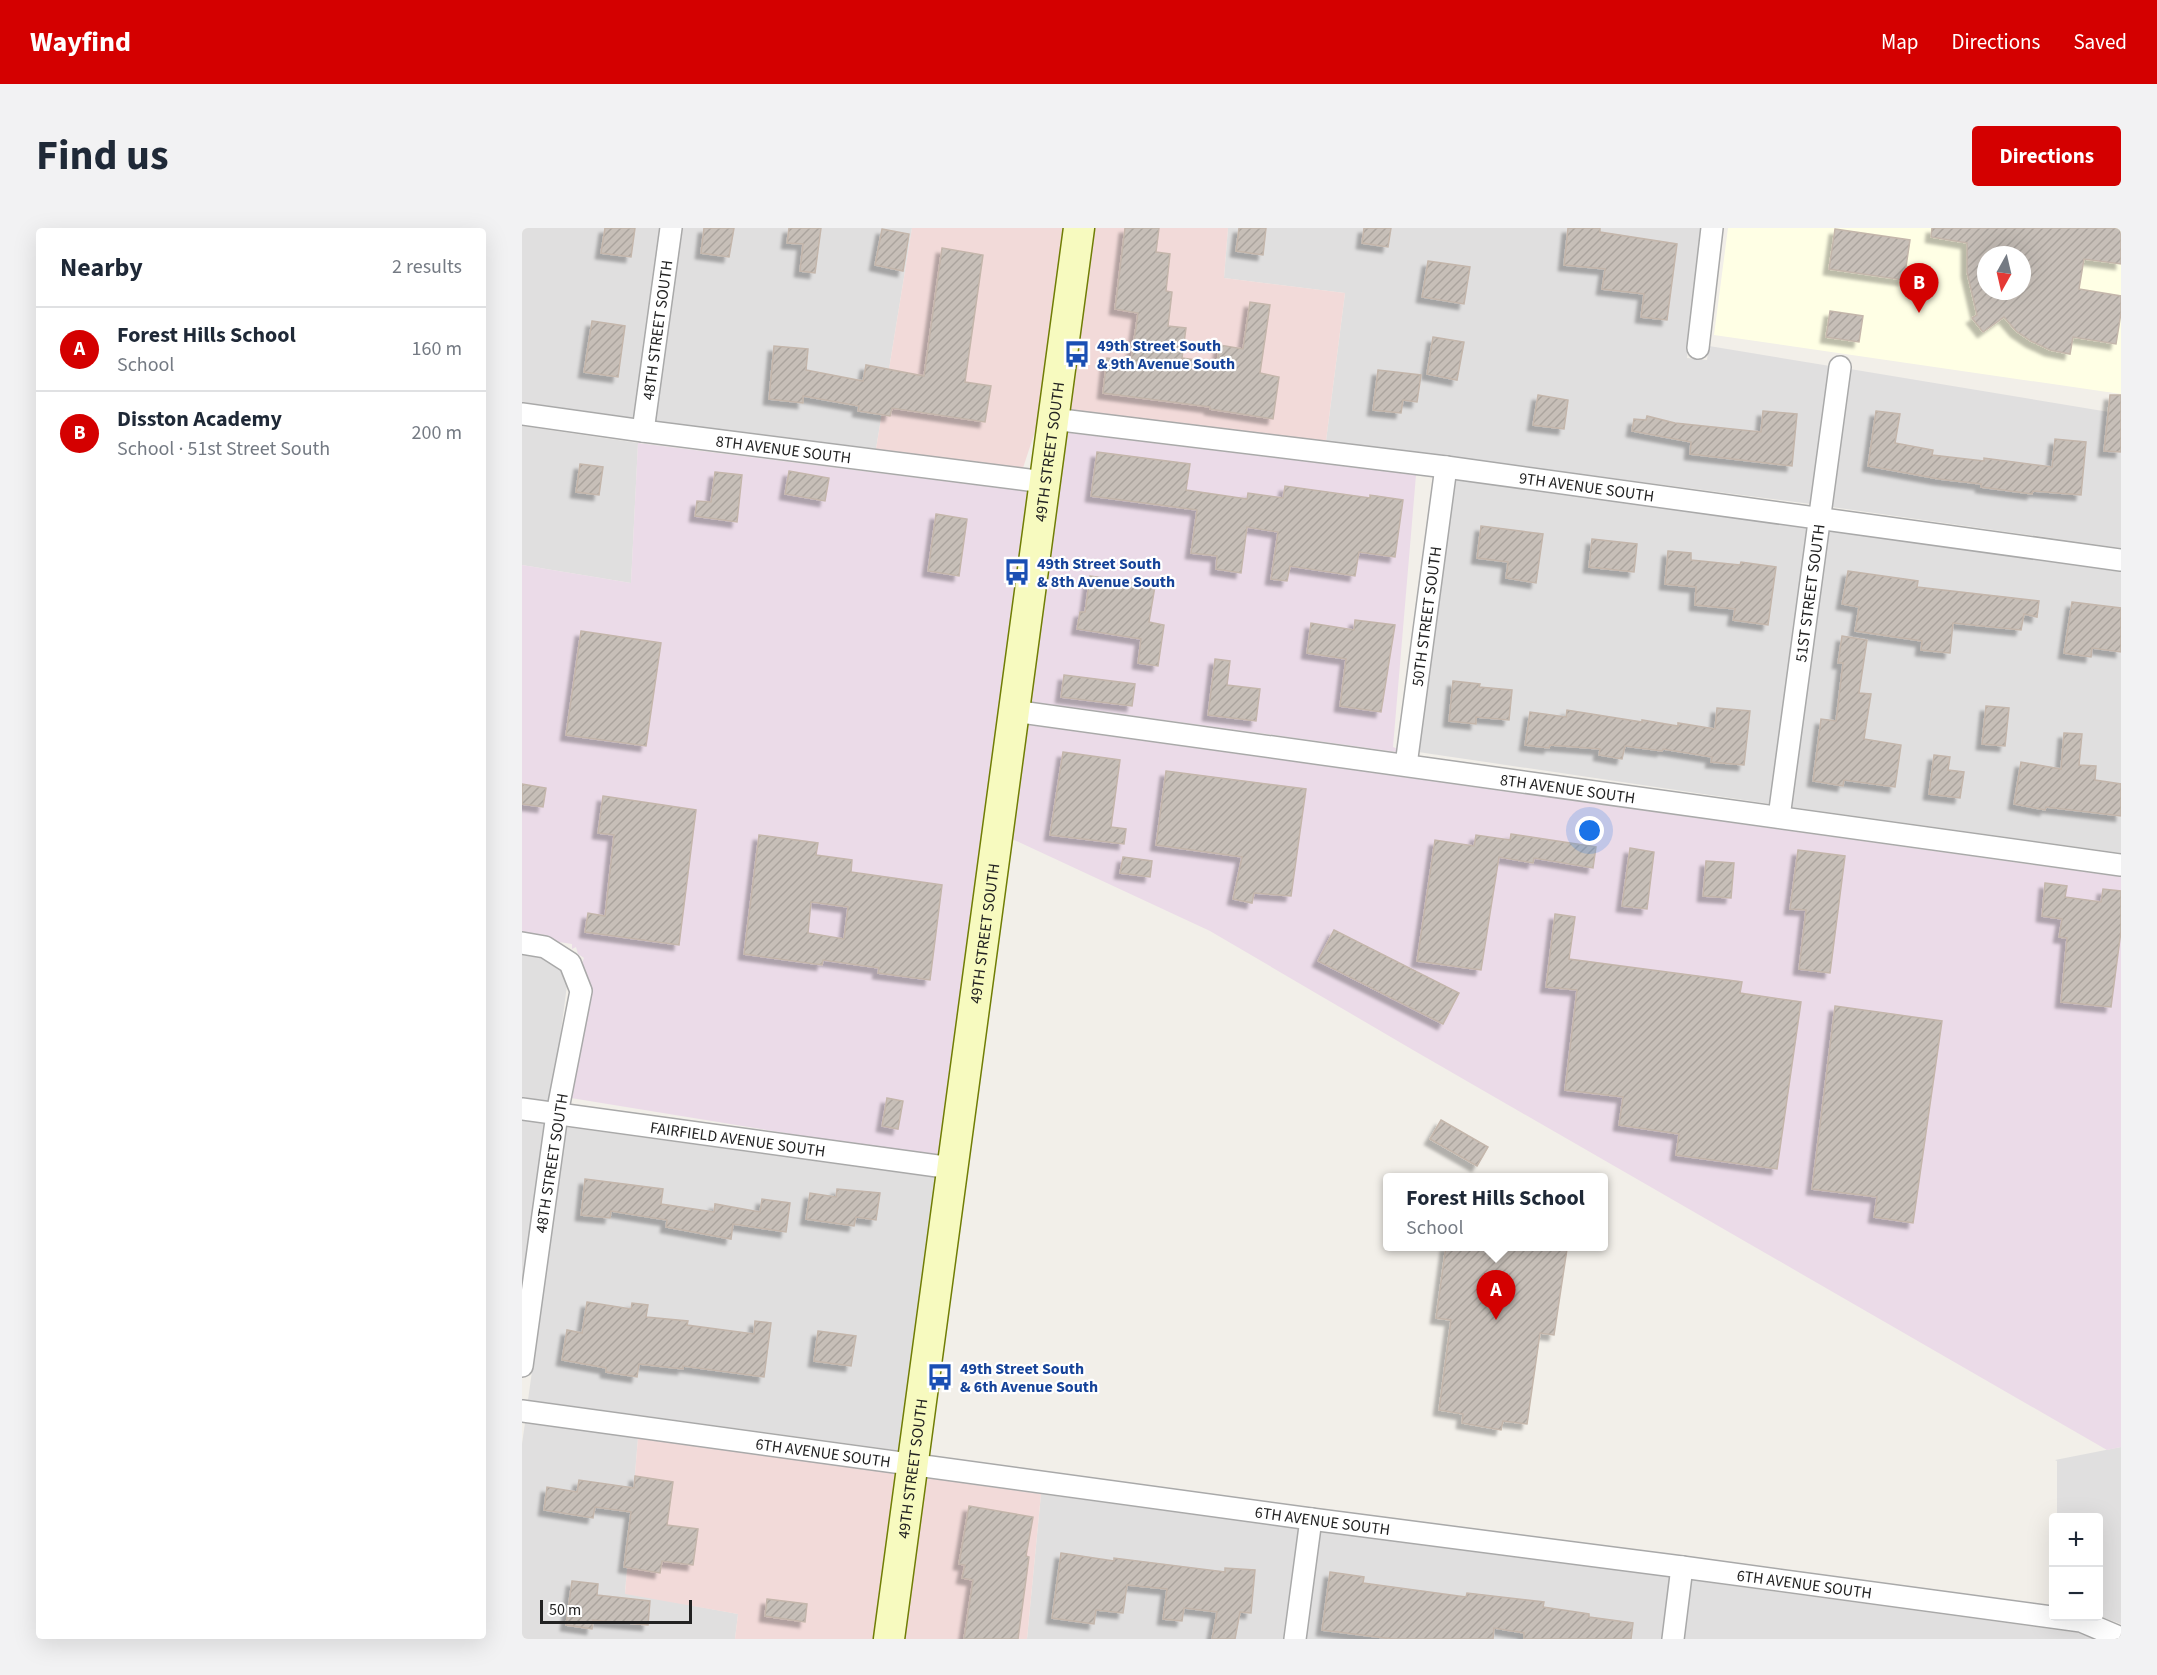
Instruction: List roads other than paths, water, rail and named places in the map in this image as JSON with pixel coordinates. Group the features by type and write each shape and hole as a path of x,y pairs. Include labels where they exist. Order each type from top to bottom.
{"main road":[{"name":"49TH STREET SOUTH","path":"889,1639 1079,228"}],"street":[{"name":"48TH STREET SOUTH","path":"643,431 671,228"},
{"path":"1698,348 1712,228"},
{"name":"51ST STREET SOUTH","path":"1779,818 1840,367"},
{"name":"8TH AVENUE SOUTH","path":"522,414 1044,482"},
{"name":"9TH AVENUE SOUTH","path":"1053,419 1446,467 2121,560"},
{"name":"50TH STREET SOUTH","path":"1406,765 1446,467"},
{"name":"8TH AVENUE SOUTH","path":"1013,711 2121,865"},
{"name":"48TH STREET SOUTH","path":"522,943 544,946 570,963 581,991 557,1114 522,1366"},
{"name":"FAIRFIELD AVENUE SOUTH","path":"522,1109 952,1168"},
{"name":"6TH AVENUE SOUTH","path":"522,1411 2081,1621 2116,1637"},
{"path":"1295,1639 1311,1519"},
{"path":"1673,1639 1683,1567"}],"place":[{"name":"Disston Academy","path":"1919,313"},
{"name":"49th Street South & 9th Avenue South","path":"1077,354"},
{"name":"49th Street South & 8th Avenue South","path":"1017,572"},
{"name":"Forest Hills School","path":"1496,1320"},
{"name":"49th Street South & 6th Avenue South","path":"940,1377"}]}
